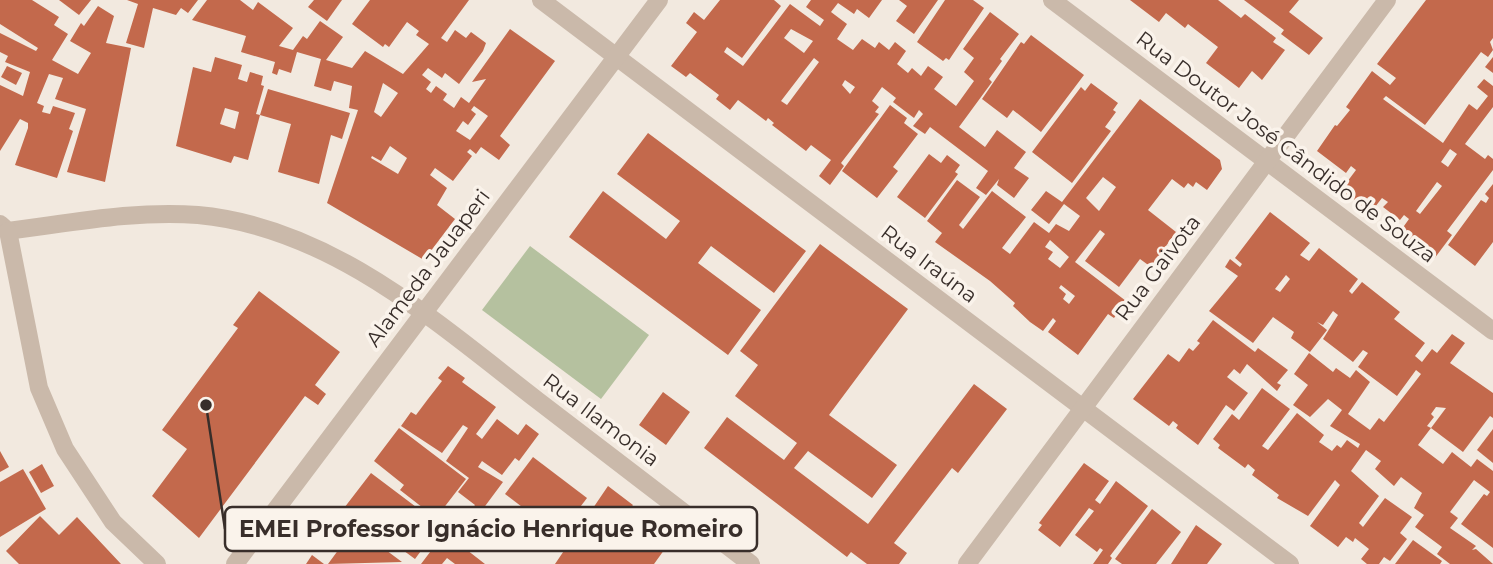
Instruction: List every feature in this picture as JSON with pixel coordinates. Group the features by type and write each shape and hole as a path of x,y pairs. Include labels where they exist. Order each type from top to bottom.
{"street":[{"name":"Rua Iraúna","path":"541,0 1290,564"},
{"name":"Alameda Jauaperi","path":"235,564 421,313 659,0"},
{"name":"Rua Doutor José Cândido de Souza","path":"1052,0 1493,331"},
{"name":"Rua Gaivota","path":"967,564 1387,0"},
{"name":"Rua Ilamonia","path":"4,228 139,215 198,215 286,234 346,262 421,313 751,564"},
{"path":"4,228 39,387 65,449 113,522 157,564"}],"green space":[{"path":"530,246 649,335 601,399 482,310"}],"building":[{"path":"0,0 32,0 59,17 54,25 68,34 52,60 78,74 91,53 70,41 81,23 84,26 98,6 114,16 106,43 131,48 105,182 67,172 86,109 55,99 63,78 49,74 37,103 44,106 42,112 50,114 53,106 75,113 69,129 73,131 57,178 15,165 28,128 28,123 20,119 0,151 0,85 23,96 30,72 5,62 8,56 0,52 0,33 36,51 38,48 0,24"},
{"path":"59,0 91,0 79,15"},
{"path":"127,0 198,0 188,13 181,8 176,15 153,8 144,48 126,43 138,4"},
{"path":"207,0 240,0 253,10 258,2 293,28 279,46 293,50 303,36 307,39 320,21 343,37 326,60 352,68 365,51 403,74 429,44 416,35 419,31 407,22 389,47 385,44 383,47 352,24 370,0 469,0 441,38 447,42 455,30 466,38 471,32 486,43 483,51 459,84 445,73 442,78 428,68 422,75 431,82 426,89 431,93 436,86 447,94 443,100 454,108 461,97 469,103 486,79 472,82 510,29 555,61 500,136 510,145 499,160 481,147 476,154 470,149 467,152 472,156 453,181 435,168 430,175 447,188 437,205 455,219 424,260 327,203 358,110 349,108 352,86 334,81 331,91 314,86 321,59 297,52 291,73 279,69 277,75 272,73 275,62 241,52 246,36 192,20","holes":["383,83 398,93 381,117 374,112","474,106 488,116 470,140 456,131 463,121 468,125 476,114 471,110","390,146 407,158 398,174 371,158 372,156 381,161"]},
{"path":"314,0 342,0 327,21 308,7"},
{"path":"720,0 774,0 781,6 742,58 727,47 724,52 743,66 790,4 820,26 824,20 806,7 811,0 882,0 869,18 857,9 854,14 838,3 831,12 847,24 837,39 853,50 862,39 875,48 879,42 889,50 895,42 906,51 897,64 908,73 912,68 921,76 928,66 943,77 934,89 956,106 974,81 964,72 974,58 963,49 990,12 1019,34 1000,59 1002,61 989,79 992,82 959,127 985,147 997,130 1026,152 1014,168 1029,178 1014,198 997,185 999,179 986,195 976,188 988,171 930,127 925,134 913,126 923,114 919,110 914,118 893,102 896,98 882,87 872,101 879,107 875,112 879,114 841,163 844,166 830,185 819,176 831,160 811,145 806,151 772,125 774,123 768,118 766,121 738,100 730,110 716,99 719,95 690,73 686,77 671,66 697,32 686,23 694,12 704,20","holes":["791,29 813,41 804,53 784,38","814,58 819,62 787,105 781,101","845,80 855,87 850,94 842,85"]},
{"path":"899,0 938,0 914,34 896,21 907,6"},
{"path":"945,0 973,0 984,8 949,60 946,58 943,61 917,42"},
{"path":"1130,0 1218,0 1241,18 1245,14 1276,38 1273,42 1285,50 1262,80 1252,71 1239,88 1206,63 1218,47 1188,24 1185,28 1166,13 1159,22"},
{"path":"1244,0 1299,0 1289,12 1323,38 1309,55 1281,34 1284,30"},
{"path":"1426,0 1493,0 1493,38 1490,42 1493,50 1488,57 1481,52 1425,125 1386,96 1383,99 1443,143 1469,104 1477,110 1488,96 1477,87 1484,79 1493,86 1493,107 1465,144 1485,159 1488,155 1493,159 1493,170 1447,231 1452,235 1434,259 1399,233 1409,219 1404,215 1400,220 1383,207 1388,202 1382,198 1371,212 1341,190 1356,170 1351,166 1346,173 1317,151 1335,125 1337,126 1350,110 1346,107 1372,71 1390,85 1396,78 1377,64","holes":["1450,149 1457,154 1448,167 1441,162","1437,182 1442,186 1420,214 1416,211"]},
{"path":"1031,35 1084,75 1041,132 1013,110 1007,118 982,99 1021,42 1024,44"},
{"path":"215,57 242,65 238,79 247,82 250,72 263,76 261,85 264,86 256,114 260,115 248,160 234,156 231,163 176,146 193,67 211,72","holes":["225,108 239,112 235,129 220,124"]},
{"path":"1493,57 1493,73 1485,67"},
{"path":"7,66 22,73 16,85 1,77"},
{"path":"1091,83 1118,103 1113,110 1116,112 1105,127 1111,131 1072,183 1032,152 1081,87 1085,91"},
{"path":"268,89 350,113 342,139 331,135 319,184 278,172 291,124 260,115"},
{"path":"1140,99 1220,160 1222,169 1207,190 1196,182 1193,187 1188,183 1184,188 1172,179 1148,210 1176,232 1151,267 1140,259 1119,287 1085,261 1105,234 1100,230 1075,262 1126,301 1114,318 1108,314 1078,355 1048,332 1056,321 1053,318 1043,331 1030,322 1013,306 1015,303 990,281 935,242 942,233 927,221 957,180 980,197 959,225 963,229 992,191 1026,217 1002,248 1010,254 1034,222 1049,233 1056,224 1069,231 1080,216 1064,204 1049,224 1031,210 1046,191 1062,202","holes":["1103,177 1116,187 1099,211 1086,198","1050,240 1069,257 1060,268 1048,259 1053,252 1045,247","1061,285 1075,296 1069,304 1063,299 1066,294 1059,288"]},
{"path":"890,105 907,118 904,123 918,134 893,167 898,171 877,198 842,171"},
{"path":"648,133 806,251 774,293 711,246 698,263 761,310 728,355 569,237 603,191 666,239 680,221 617,174"},
{"path":"929,154 941,163 947,155 960,165 955,172 958,174 925,218 897,197"},
{"path":"1493,184 1493,242 1475,266 1448,245 1481,200 1486,203 1489,198 1485,194"},
{"path":"1270,212 1310,243 1300,255 1309,261 1319,248 1358,279 1349,291 1352,294 1362,282 1400,312 1394,319 1425,343 1415,356 1422,362 1432,349 1437,353 1452,334 1465,343 1450,363 1493,393 1493,418 1490,416 1463,452 1431,428 1418,445 1443,464 1452,452 1471,467 1477,459 1493,471 1493,548 1461,524 1484,494 1487,496 1490,492 1474,480 1450,512 1458,518 1450,528 1476,546 1472,550 1476,549 1493,564 1450,564 1437,554 1442,547 1415,527 1424,515 1414,508 1422,493 1401,477 1394,486 1375,469 1381,461 1366,450 1351,471 1379,496 1359,523 1363,527 1385,498 1412,517 1400,533 1407,539 1390,561 1384,557 1379,564 1367,564 1361,559 1369,549 1355,538 1353,542 1346,537 1338,547 1310,526 1340,485 1335,480 1308,516 1277,498 1279,495 1252,475 1255,470 1248,464 1245,468 1218,448 1220,445 1213,439 1232,414 1239,420 1262,388 1290,409 1262,446 1268,450 1297,413 1324,435 1319,442 1332,451 1337,445 1341,448 1347,440 1358,448 1360,444 1330,426 1342,410 1328,399 1310,417 1293,405 1308,385 1294,374 1309,353 1333,372 1336,368 1350,378 1356,370 1370,382 1348,414 1370,430 1379,418 1384,422 1421,374 1416,370 1397,396 1358,367 1368,353 1363,350 1353,362 1323,339 1338,315 1333,311 1323,325 1317,322 1327,330 1310,352 1291,338 1294,332 1273,317 1253,343 1209,311 1238,276 1225,267 1230,259 1240,267 1242,264 1235,258","holes":["1286,275 1290,279 1280,292 1275,289","1436,407 1446,408 1431,428 1427,426 1434,417 1431,414"]},
{"path":"820,244 908,309 829,415 897,465 872,498 808,451 794,468 868,524 974,384 1007,409 958,473 952,468 894,543 907,553 899,564 867,564 851,552 847,557 704,448 727,417 784,460 797,443 735,396 758,365 740,351"},
{"path":"259,291 340,352 315,385 326,394 318,405 305,396 199,538 152,496 187,449 162,430 238,328 233,325"},
{"path":"1213,320 1255,352 1258,348 1288,370 1277,383 1281,385 1277,391 1247,364 1240,374 1234,369 1227,377 1248,393 1234,411 1226,405 1198,445 1176,428 1178,425 1173,421 1169,426 1133,399 1168,354 1179,362 1189,348 1193,351"},
{"path":"448,366 465,378 462,382 496,407 476,434 482,439 497,419 518,435 526,424 539,434 519,461 515,458 502,475 482,461 478,467 503,482 474,521 467,516 475,505 458,492 469,478 446,461 468,428 463,425 442,453 401,426 411,412 416,415 442,381 438,378"},
{"path":"663,392 690,412 666,445 639,425"},
{"path":"399,428 466,479 436,518 400,490 404,485 374,461"},
{"path":"1493,429 1493,463 1477,450"},
{"path":"0,451 9,467 0,472"},
{"path":"533,457 587,498 559,535 505,494"},
{"path":"1084,463 1109,481 1095,500 1100,504 1116,481 1148,506 1110,556 1112,558 1108,564 1093,564 1103,550 1100,548 1097,552 1075,535 1094,511 1089,508 1060,547 1038,530 1042,525 1039,523"},
{"path":"42,464 54,486 41,493 29,472"},
{"path":"23,469 46,509 0,537 0,482"},
{"path":"371,473 440,525 415,559 381,534 376,539 341,512"},
{"path":"608,486 633,505 621,521 639,535 644,529 667,546 654,564 555,564"},
{"path":"1152,509 1181,532 1156,564 1122,564 1115,559"},
{"path":"40,516 59,535 77,517 121,564 19,564 6,551"},
{"path":"1196,525 1222,544 1207,564 1171,564"},
{"path":"449,527 462,537 458,543 485,564 455,564 447,558 442,564 421,564"},
{"path":"353,530 357,533 359,530 402,562 328,564"},
{"path":"1413,540 1442,561 1440,564 1395,564"},
{"path":"312,555 324,564 306,564"}],"place":[{"name":"EMEI Professor Ignácio Henrique Romeiro","path":"206,405"}]}
